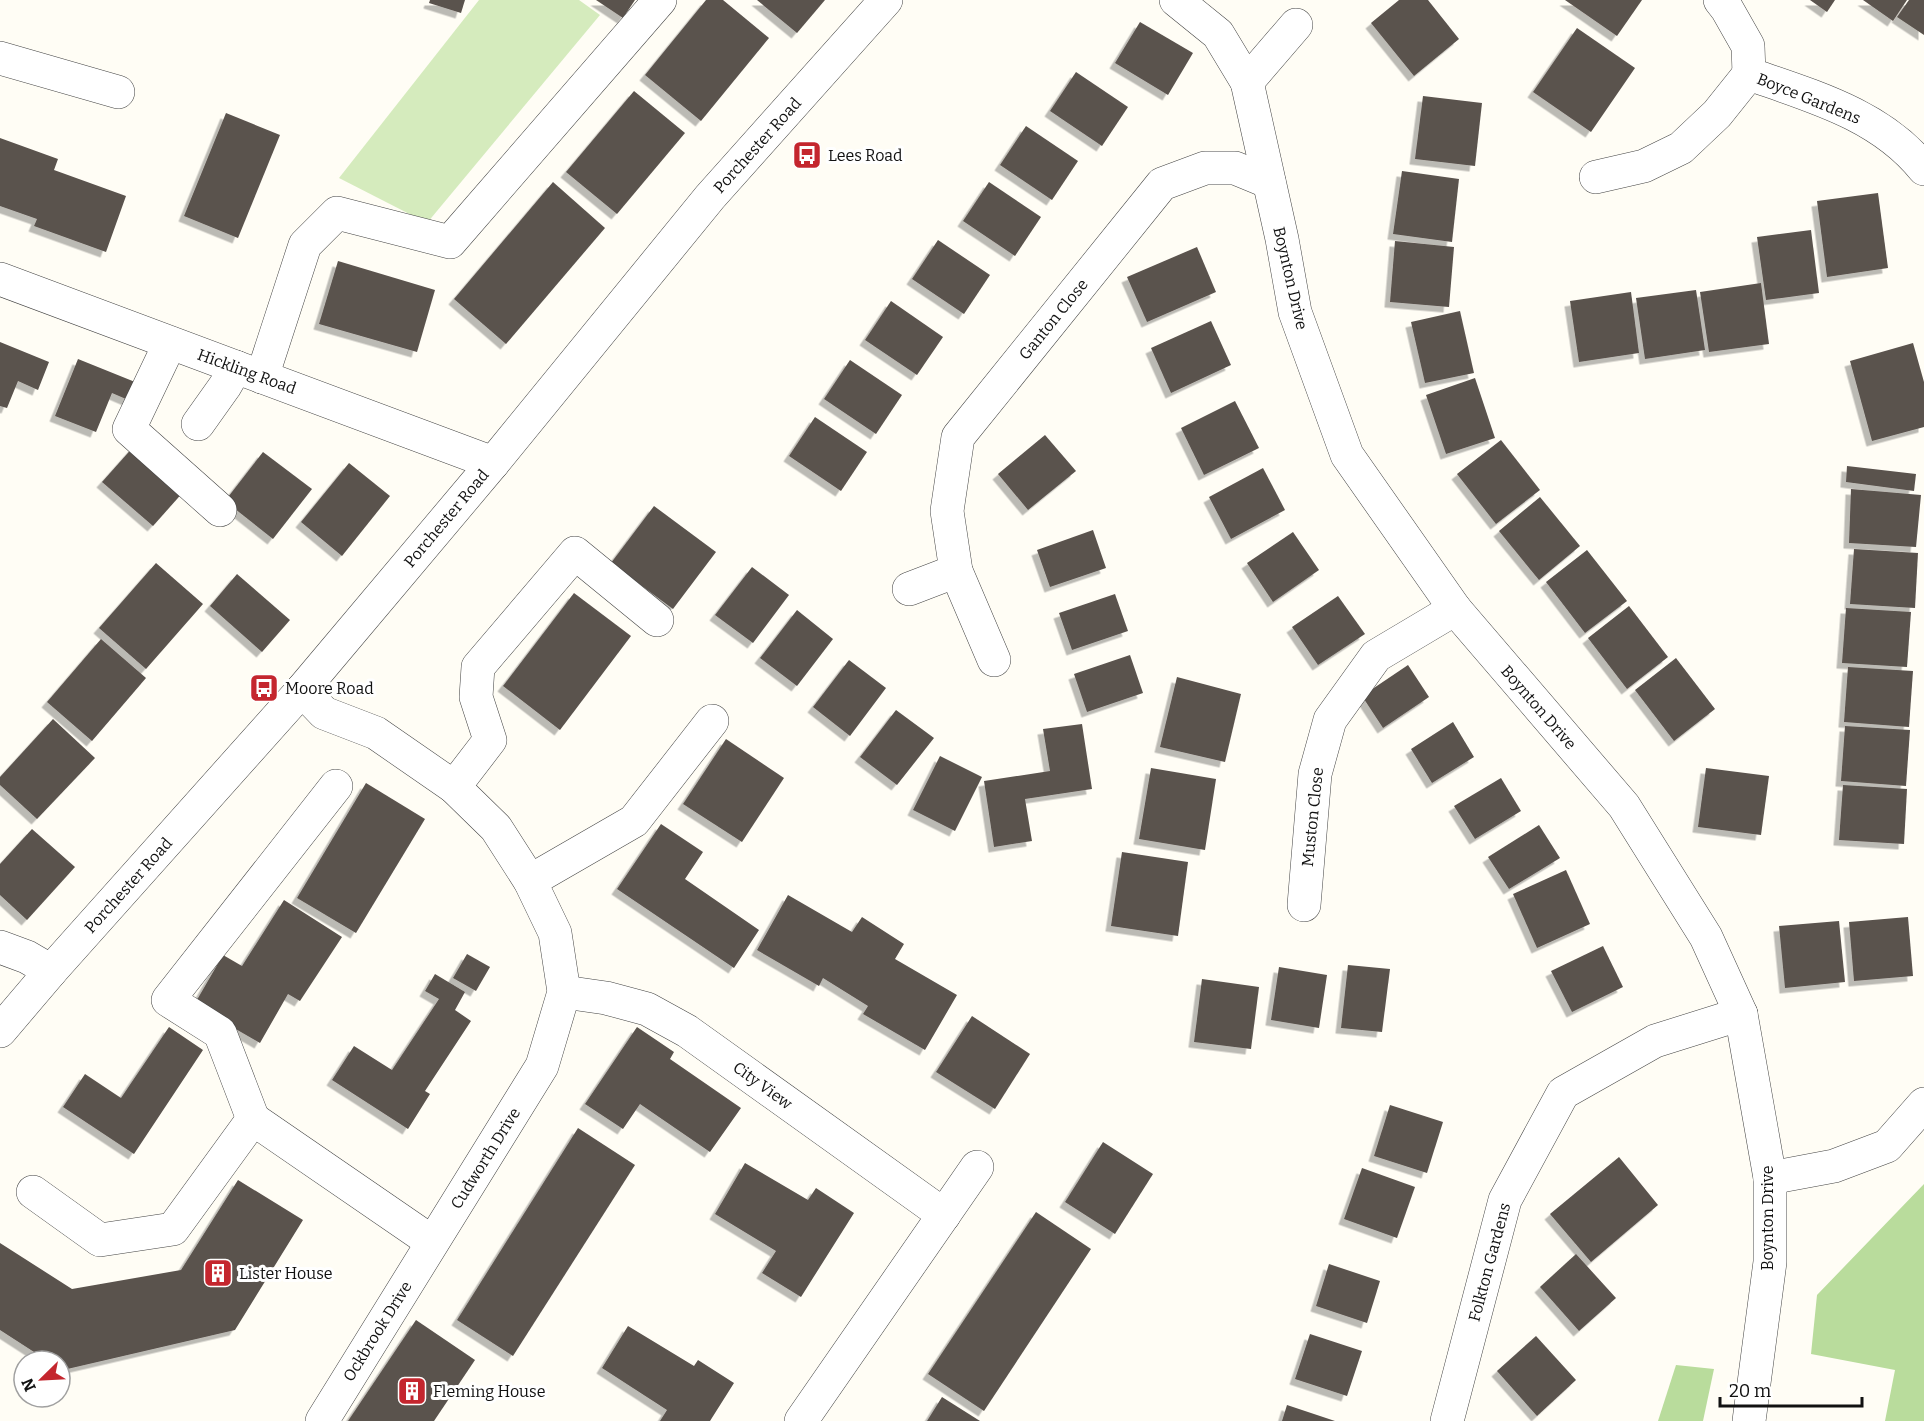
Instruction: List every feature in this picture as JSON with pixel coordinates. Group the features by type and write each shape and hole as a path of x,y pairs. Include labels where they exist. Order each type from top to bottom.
{"street":[{"path":"198,424 249,372 304,245 337,213 450,242 660,0"},
{"name":"Porchester Road","path":"0,1031 302,690 493,463 710,196 886,0"},
{"name":"Boynton Drive","path":"1176,0 1218,34 1247,82 1295,312 1347,455 1455,609 1624,806 1706,937 1741,1014 1770,1178 1770,1262 1749,1421"},
{"name":"Boyce Gardens","path":"1596,177 1644,166 1682,148 1717,114 1749,74 1748,46 1720,0"},
{"path":"1247,82 1296,25"},
{"path":"0,58 118,92"},
{"name":"Boyce Gardens","path":"1749,74 1820,99 1859,116 1898,141 1924,169"},
{"name":"Ganton Close","path":"994,660 956,571 947,510 958,437 1162,184 1205,168 1235,168 1269,182"},
{"name":"Hickling Road","path":"0,279 493,463"},
{"path":"170,343 129,429 220,510"},
{"path":"454,787 490,740 476,697 478,667 575,553 657,620"},
{"path":"909,589 956,571"},
{"name":"Muston Close","path":"1304,905 1315,774 1330,720 1376,656 1455,609"},
{"name":"Cudworth Drive","path":"302,690 324,713 376,733 454,787 496,828 530,881 555,933 564,992 552,1071 432,1242"},
{"path":"530,881 634,821 712,721"},
{"path":"336,786 168,1000 219,1033 253,1119 432,1242"},
{"path":"0,947 27,957 51,971"},
{"name":"City View","path":"564,992 606,998 647,1009 687,1031 944,1215"},
{"name":"Folkton Gardens","path":"1447,1421 1505,1200 1563,1093 1655,1041 1741,1014"},
{"path":"1770,1178 1834,1166 1887,1146 1924,1104"},
{"path":"33,1192 100,1240 172,1229 253,1119"},
{"path":"803,1404 944,1215 977,1167"},
{"name":"Ockbrook Drive","path":"322,1421 432,1242"}],"green space":[{"path":"479,0 579,0 600,15 427,223 339,178"},
{"path":"1924,1184 1924,1421 1885,1421 1895,1370 1811,1354 1817,1295"},
{"path":"1676,1365 1714,1369 1703,1421 1658,1421"}],"building":[{"path":"430,0 465,0 461,13 429,3"},
{"path":"596,0 635,0 623,18"},
{"path":"706,0 723,0 769,38 701,121 645,75"},
{"path":"757,0 825,0 797,33"},
{"path":"1399,0 1428,0 1459,39 1414,76 1371,23"},
{"path":"1565,0 1642,0 1617,36"},
{"path":"1810,0 1835,0 1827,12"},
{"path":"1863,0 1907,0 1893,21"},
{"path":"1909,0 1924,0 1924,35 1897,17"},
{"path":"1140,22 1193,53 1168,95 1115,63"},
{"path":"1577,28 1635,68 1591,132 1533,92"},
{"path":"1076,72 1128,107 1102,146 1050,111"},
{"path":"634,91 685,133 617,214 566,172"},
{"path":"1423,96 1482,103 1475,166 1415,159"},
{"path":"226,113 280,135 238,238 184,216"},
{"path":"1026,126 1078,161 1052,200 1000,165"},
{"path":"0,138 58,159 54,170 126,196 106,252 34,226 37,219 0,206"},
{"path":"1402,171 1459,179 1452,242 1393,234"},
{"path":"553,182 605,228 506,344 454,299"},
{"path":"989,182 1041,217 1015,256 963,221"},
{"path":"1878,193 1888,268 1827,277 1817,201"},
{"path":"1811,230 1819,293 1766,300 1757,237"},
{"path":"938,240 990,275 964,314 912,279"},
{"path":"1395,241 1454,247 1449,307 1390,302"},
{"path":"1197,247 1216,292 1147,322 1127,277"},
{"path":"338,261 435,290 417,352 319,324"},
{"path":"1761,283 1769,344 1709,352 1700,292"},
{"path":"1696,290 1705,350 1645,359 1636,298"},
{"path":"1631,292 1639,353 1579,362 1570,301"},
{"path":"891,301 943,337 917,375 865,340"},
{"path":"1460,311 1474,373 1425,383 1411,322"},
{"path":"1211,321 1231,365 1171,393 1151,348"},
{"path":"0,342 49,362 38,390 18,381 7,408 0,406"},
{"path":"1913,343 1924,382 1924,427 1872,441 1850,361"},
{"path":"78,359 140,384 133,402 112,393 96,432 55,416"},
{"path":"850,360 902,395 876,434 824,399"},
{"path":"1475,378 1495,438 1446,454 1426,395"},
{"path":"1235,401 1259,448 1204,475 1181,428"},
{"path":"815,417 867,452 841,491 789,456"},
{"path":"1045,435 1076,471 1028,510 998,474"},
{"path":"1501,440 1540,490 1496,524 1457,474"},
{"path":"135,445 185,490 153,526 102,482"},
{"path":"263,452 312,489 273,539 225,501"},
{"path":"349,463 390,496 342,556 301,522"},
{"path":"1847,466 1916,474 1914,491 1846,482"},
{"path":"1263,468 1285,510 1231,539 1209,497"},
{"path":"1851,489 1921,495 1916,547 1849,543"},
{"path":"1540,497 1580,546 1539,580 1499,531"},
{"path":"654,506 716,552 673,609 611,563"},
{"path":"1093,530 1106,568 1050,587 1037,550"},
{"path":"1293,532 1319,570 1273,602 1247,563"},
{"path":"1854,549 1918,553 1915,608 1850,604"},
{"path":"1587,550 1627,601 1585,633 1546,582"},
{"path":"156,563 203,604 146,669 99,628"},
{"path":"752,567 789,595 753,643 715,615"},
{"path":"237,574 290,620 262,652 210,606"},
{"path":"574,593 631,636 560,730 503,686"},
{"path":"1115,594 1128,631 1072,650 1059,613"},
{"path":"1338,596 1365,634 1318,665 1292,627"},
{"path":"1629,606 1668,657 1627,689 1588,638"},
{"path":"1846,608 1911,612 1907,667 1842,663"},
{"path":"797,610 833,639 797,686 760,658"},
{"path":"101,639 146,678 92,741 47,702"},
{"path":"1130,655 1143,693 1087,712 1074,674"},
{"path":"1676,658 1715,709 1674,741 1635,690"},
{"path":"849,660 886,688 850,736 813,707"},
{"path":"1408,665 1429,697 1383,728 1362,696"},
{"path":"1848,667 1913,671 1909,727 1844,722"},
{"path":"1177,677 1241,694 1225,762 1160,747"},
{"path":"896,710 934,738 897,785 860,757"},
{"path":"53,719 95,758 37,819 0,785 0,777"},
{"path":"1453,722 1474,757 1432,783 1411,749"},
{"path":"1082,724 1092,789 1025,799 1032,841 994,847 984,781 1050,771 1043,729"},
{"path":"1845,726 1910,730 1906,786 1841,781"},
{"path":"726,739 784,778 742,842 683,804"},
{"path":"940,756 982,777 955,831 913,810"},
{"path":"1151,768 1216,779 1205,850 1139,839"},
{"path":"1706,768 1769,776 1761,835 1698,827"},
{"path":"1501,778 1521,811 1475,839 1454,806"},
{"path":"366,783 425,819 356,933 297,898"},
{"path":"1843,785 1907,789 1904,844 1839,840"},
{"path":"661,824 703,852 685,879 759,930 734,968 617,889"},
{"path":"1539,825 1560,858 1509,889 1488,857"},
{"path":"32,829 75,867 27,920 0,895 0,864"},
{"path":"1122,852 1188,862 1178,936 1111,926"},
{"path":"1566,870 1590,924 1537,948 1513,894"},
{"path":"788,895 852,932 862,917 904,944 895,959 957,995 925,1050 863,1014 868,1006 823,978 819,986 757,950"},
{"path":"284,900 342,937 300,1001 288,994 260,1043 194,1005 223,955 242,966"},
{"path":"1908,917 1913,976 1854,981 1849,922"},
{"path":"1839,921 1845,982 1785,988 1779,926"},
{"path":"1603,946 1623,987 1572,1012 1551,971"},
{"path":"467,954 490,967 476,991 453,978"},
{"path":"1348,965 1390,969 1382,1032 1341,1028"},
{"path":"1279,967 1327,975 1319,1028 1271,1020"},
{"path":"435,974 465,992 455,1010 471,1021 425,1091 430,1094 408,1129 332,1080 354,1046 392,1070 439,999 425,991"},
{"path":"1202,979 1259,987 1251,1049 1194,1042"},
{"path":"972,1016 1030,1054 995,1109 936,1072"},
{"path":"169,1027 203,1050 134,1154 63,1107 85,1074 121,1098"},
{"path":"637,1027 674,1052 670,1059 741,1108 710,1152 640,1104 623,1129 585,1104"},
{"path":"1390,1105 1443,1122 1427,1173 1374,1156"},
{"path":"578,1128 635,1165 513,1356 457,1320"},
{"path":"1103,1142 1153,1174 1115,1234 1065,1202"},
{"path":"1619,1157 1658,1205 1591,1262 1550,1214"},
{"path":"745,1163 808,1200 816,1188 854,1213 801,1297 762,1273 776,1251 715,1214"},
{"path":"1362,1168 1415,1187 1397,1238 1344,1219"},
{"name":"Lister House","path":"238,1180 303,1220 235,1330 72,1368 72,1349 29,1349 0,1330 0,1243 72,1289 181,1270"},
{"path":"1036,1212 1091,1249 984,1411 928,1374"},
{"path":"1576,1254 1616,1298 1579,1331 1540,1287"},
{"path":"1329,1264 1380,1281 1367,1323 1316,1306"},
{"name":"Fleming House","path":"416,1320 475,1360 434,1421 348,1421"},
{"path":"628,1326 694,1366 698,1360 734,1383 710,1421 660,1421 667,1410 602,1368"},
{"path":"1310,1334 1362,1351 1347,1396 1295,1379"},
{"path":"1536,1336 1576,1380 1537,1416 1497,1371"},
{"path":"942,1397 980,1421 927,1421"},
{"path":"1287,1405 1335,1421 1282,1421"}],"place":[{"name":"Lees Road","path":"807,155"},
{"name":"Moore Road","path":"264,688"},
{"name":"Lister House","path":"218,1273"},
{"name":"Fleming House","path":"412,1391"}]}
